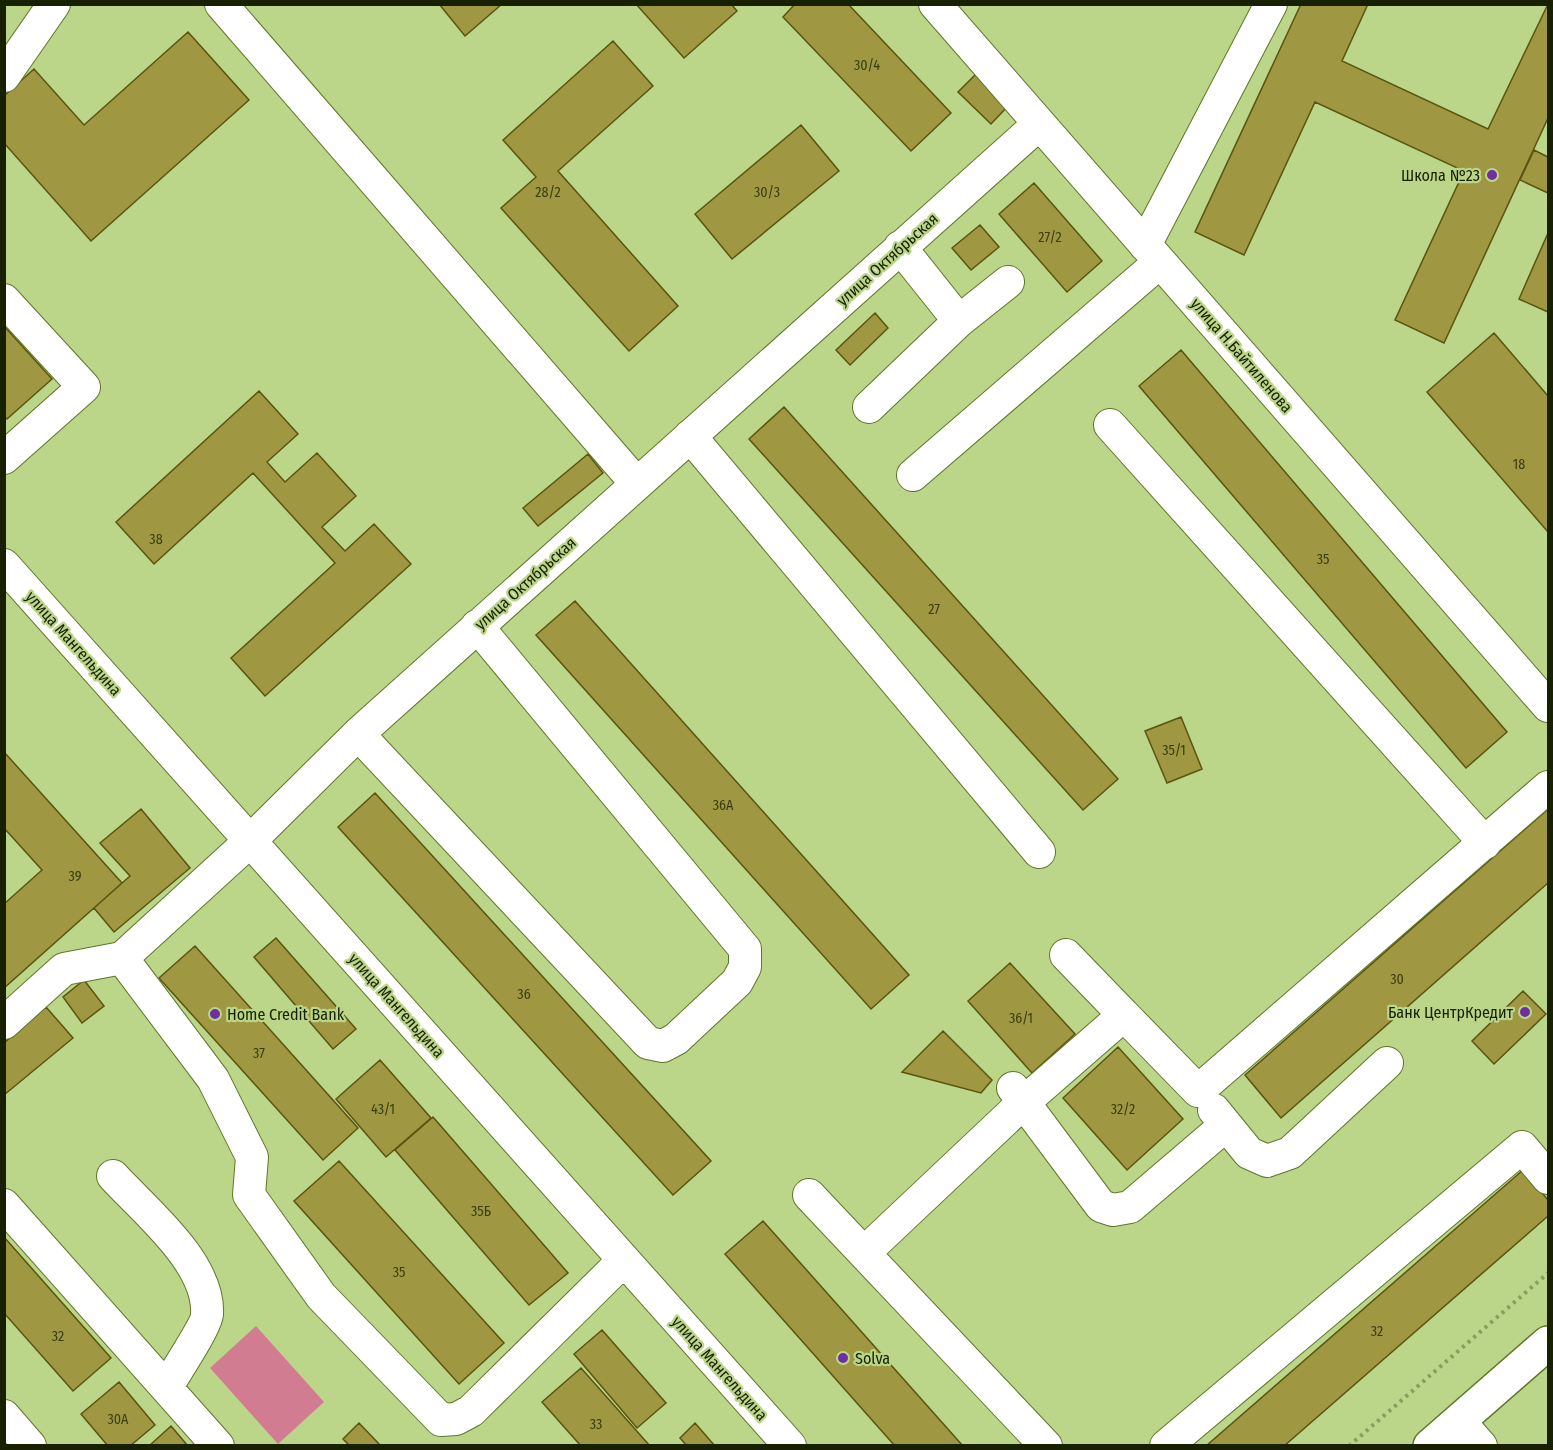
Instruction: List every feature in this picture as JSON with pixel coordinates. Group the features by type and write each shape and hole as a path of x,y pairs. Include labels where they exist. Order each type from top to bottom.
{"main road":[{"path":"1430,1446 1548,1343"}],"street":[{"path":"4,76 54,4"},
{"path":"221,4 637,484"},
{"name":"улица Н.Байтиленова","path":"935,4 1548,706"},
{"path":"913,475 1153,254 1271,4"},
{"name":"улица Октябрьская","path":"122,958 250,841 357,734 1039,123"},
{"path":"900,247 959,321"},
{"path":"869,407 959,321 1008,282"},
{"path":"4,300 84,387 4,458"},
{"path":"1110,425 1485,843"},
{"path":"690,436 1039,852"},
{"name":"улица Мангельдина","path":"4,565 790,1446"},
{"path":"357,734 648,1043 663,1046 676,1039 737,981 745,967 745,949 477,626"},
{"path":"1198,1091 1548,788"},
{"path":"1066,955 1198,1091 1249,1153 1268,1161 1290,1153 1387,1063"},
{"path":"4,1023 64,969 122,958 213,1079 252,1157 249,1195 321,1296 441,1420 456,1419 471,1411 624,1260"},
{"path":"864,1252 1018,1096 1124,1015"},
{"path":"1018,1096 1101,1206 1113,1210 1130,1207 1226,1125"},
{"path":"1166,1446 1522,1147 1548,1178"},
{"path":"113,1176 185,1252 202,1285 208,1316 167,1387"},
{"path":"809,1195 1046,1446"},
{"path":"4,1205 218,1446"},
{"path":"4,1416 30,1446"},
{"path":"1459,1421 1480,1446"}],"path":[{"path":"1349,1446 1548,1274"}],"shaded area":[{"path":"256,1326 324,1402 278,1444 210,1368"}],"building":[{"path":"439,4 502,4 465,36"},
{"path":"636,4 731,4 737,11 684,58"},
{"path":"795,4 848,4 951,113 911,151 783,17"},
{"name":"Школа №23","path":"1301,4 1368,4 1342,61 1488,129 1548,4 1548,118 1444,343 1395,320 1464,171 1315,102 1244,255 1195,232"},
{"path":"188,32 249,100 91,241 4,143 4,96 34,69 84,125"},
{"path":"613,41 653,86 558,171 678,306 629,351 501,208 536,177 503,140"},
{"path":"977,73 1009,105 991,124 958,92"},
{"path":"801,125 839,171 732,259 695,214"},
{"path":"1534,150 1548,157 1548,193 1520,180"},
{"path":"1034,183 1102,261 1067,292 999,214"},
{"path":"980,225 999,247 971,270 952,248"},
{"path":"1548,233 1548,312 1519,299"},
{"path":"875,313 888,328 850,365 836,350"},
{"path":"4,326 52,379 7,419 4,416"},
{"path":"1494,333 1548,396 1548,532 1427,392"},
{"path":"1181,350 1507,732 1466,768 1139,386"},
{"path":"259,391 298,434 267,462 285,482 317,453 356,496 322,527 345,551 374,524 411,564 265,696 231,658 335,563 253,473 154,564 116,522"},
{"path":"784,407 1118,779 1083,810 749,439"},
{"path":"588,454 603,473 538,526 523,508"},
{"path":"575,601 909,975 871,1009 536,635"},
{"path":"1181,717 1202,769 1167,783 1145,731"},
{"path":"4,752 122,883 4,988 4,904 42,870 4,828"},
{"path":"375,793 711,1161 673,1195 338,827"},
{"path":"141,809 190,868 114,932 94,908 130,876 100,843"},
{"path":"1548,809 1548,883 1281,1118 1245,1075"},
{"path":"276,938 356,1029 333,1049 254,957"},
{"path":"195,946 358,1128 323,1160 159,978"},
{"path":"1010,963 1075,1034 1032,1073 968,1001"},
{"path":"84,980 104,1006 82,1023 63,997"},
{"path":"1523,991 1546,1014 1494,1064 1472,1041"},
{"path":"46,1007 73,1038 4,1095 4,1043"},
{"path":"943,1031 992,1080 981,1093 902,1072"},
{"path":"1118,1047 1183,1119 1127,1170 1063,1098"},
{"path":"380,1060 431,1118 386,1157 336,1099"},
{"path":"433,1117 568,1273 529,1305 395,1150"},
{"path":"339,1161 504,1343 459,1384 294,1201"},
{"path":"1523,1170 1548,1200 1548,1216 1284,1446 1206,1446"},
{"path":"763,1221 963,1446 895,1446 725,1254"},
{"path":"4,1237 111,1358 73,1391 4,1313"},
{"path":"602,1330 666,1403 637,1428 574,1354"},
{"path":"581,1368 650,1446 581,1446 542,1402"},
{"path":"119,1382 155,1425 130,1446 108,1446 81,1414"},
{"path":"359,1423 381,1446 350,1446 343,1439"},
{"path":"695,1423 715,1446 687,1446 680,1438"},
{"path":"171,1426 188,1446 149,1446"}],"place":[{"name":"Школа №23","path":"1492,175"},
{"name":"Банк ЦентрКредит","path":"1525,1012"},
{"name":"Home Credit Bank","path":"215,1014"},
{"name":"Solva","path":"843,1358"}]}
